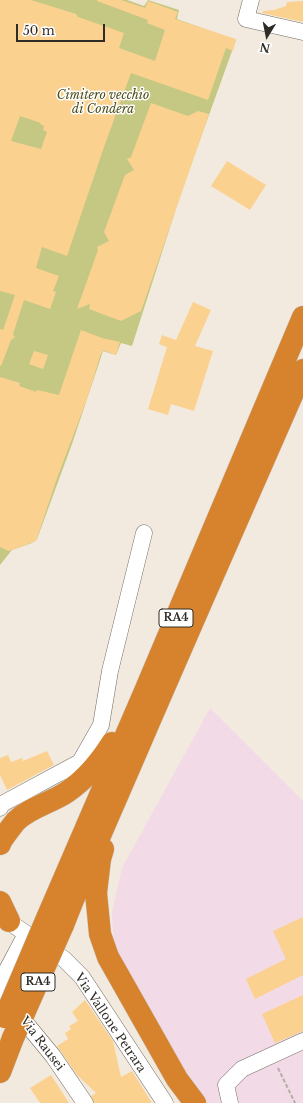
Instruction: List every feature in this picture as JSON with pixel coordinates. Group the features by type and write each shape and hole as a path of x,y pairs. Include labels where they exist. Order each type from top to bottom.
{"highway":[{"name":"RA4","path":"0,1072 6,1028 55,922 145,691 303,317"},
{"name":"RA4","path":"55,922 84,871 211,576 303,370"},
{"path":"0,844 17,820 32,810 66,793 84,780 101,761 145,691"},
{"path":"118,792 100,859 96,893 100,934 108,957 177,1079 195,1103"}],"street":[{"path":"251,0 246,19 303,32"},
{"path":"0,808 2,804 80,762 101,725 110,671 144,533"},
{"name":"Via Rausei","path":"9,918 0,984 29,1027 53,1056 85,1103"},
{"name":"Via Vallone Petrara","path":"9,918 64,959 82,978 165,1103"},
{"path":"230,1103 226,1085 242,1069 303,1041"}],"path":[{"path":"272,1055 294,1103"}],"shaded area":[{"path":"210,708 303,801 303,1103 202,1103 114,949 112,912 122,868"}],"green space":[{"name":"Cimitero vecchio di Condera","path":"0,0 127,0 144,6 148,0 179,10 177,19 236,40 182,190 132,346 121,343 116,355 103,351 72,444 37,539 32,543 12,550 0,565"}],"building":[{"path":"0,0 31,0 76,14 78,17 124,33 119,48 155,61 165,30 147,23 148,20 97,0 121,0 145,8 148,1 178,12 175,19 236,39 233,51 226,48 208,100 131,73 67,256 42,247 36,268 59,276 53,291 56,292 50,309 24,300 13,334 15,337 11,340 1,366 0,329 3,330 15,295 0,291","holes":["20,116 41,123 40,124 44,126 43,130 47,132 41,149 11,141"]},
{"path":"303,1 303,22 262,13 263,11 274,10 286,6 287,2"},
{"path":"151,103 188,116 198,111 209,114 141,311 121,321 89,309 90,304 77,309 98,250 97,247 109,241 104,232 125,175 134,170 127,159 131,157"},
{"path":"227,161 266,185 250,210 211,186"},
{"path":"193,302 211,310 195,346 213,351 194,411 171,404 168,415 148,409 167,347 159,344 162,335 176,340"},
{"path":"81,330 102,338 120,342 116,355 103,350 100,356 88,396 56,481 36,541 9,551 0,547 0,377 20,383 19,386 36,392 37,390 59,395"},
{"path":"34,351 48,355 43,369 29,364"},
{"path":"47,751 54,765 7,790 0,775 0,758 8,755 11,762 22,758 23,761"},
{"path":"303,917 303,975 255,999 246,979 286,959 273,931"},
{"path":"303,995 303,1031 275,1043 262,1014"},
{"path":"85,1000 113,1041 121,1077 132,1071 152,1103 94,1103 91,1096 96,1093 77,1075 57,1046 68,1039 65,1033 71,1029 69,1026 78,1021 72,1012"},
{"path":"51,1075 69,1103 40,1103 30,1088"}]}
